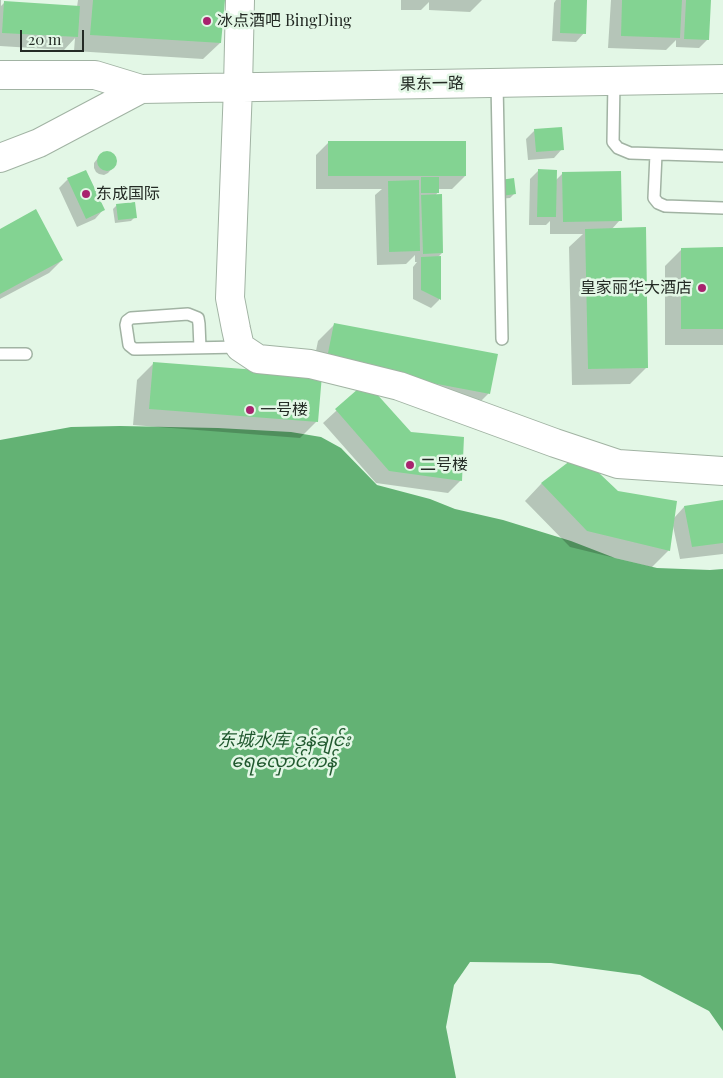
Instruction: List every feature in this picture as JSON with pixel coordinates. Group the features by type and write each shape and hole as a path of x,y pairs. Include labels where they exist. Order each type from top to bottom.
{"main road":[{"path":"240,0 230,298 240,347 258,359 310,364 399,386 618,464 723,471"},
{"path":"0,75 95,75 141,88"},
{"name":"果东一路","path":"141,88 723,79"},
{"path":"0,158 38,143 141,88"}],"lane":[{"path":"614,81 613,142 618,148 630,153 723,156"},
{"path":"497,83 502,339"},
{"path":"656,154 654,198 658,203 666,206 723,208"},
{"path":"200,348 198,318 188,314 131,318 127,321 129,345 134,349 200,348 240,347"},
{"path":"0,354 26,354"}],"water":[{"name":"东城水库 ဒွန်ချင်း ရေလှောင်ကန်","path":"71,427 218,428 291,432 321,437 341,448 377,485 430,499 455,509 503,520 571,541 615,558 657,568 723,569 723,1031 709,1011 640,975 551,963 470,962 454,985 446,1027 456,1078 0,1078 0,440"}],"building":[{"path":"93,0 225,0 221,43 90,35"},
{"path":"561,0 587,0 586,34 560,33"},
{"path":"622,0 682,0 680,38 621,36"},
{"path":"686,0 711,0 709,40 684,39"},
{"path":"4,1 80,6 78,37 2,33"},
{"path":"562,127 564,150 536,152 534,129"},
{"path":"328,141 466,141 466,176 328,176"},
{"path":"107,151 114,154 117,161 114,168 107,171 100,168 97,161 100,154"},
{"path":"538,169 557,170 556,217 537,217"},
{"name":"东成国际","path":"86,170 105,210 86,219 67,178"},
{"path":"621,171 622,221 563,222 562,172"},
{"path":"421,177 439,177 439,193 421,193"},
{"path":"514,178 516,194 501,196 500,180"},
{"path":"419,180 420,251 389,252 388,181"},
{"path":"442,194 443,253 423,254 421,195"},
{"path":"135,202 137,218 118,220 116,204"},
{"path":"36,209 63,260 0,294 0,229"},
{"path":"646,227 648,368 588,369 585,229"},
{"name":"皇家丽华大酒店","path":"723,247 723,329 681,329 681,248"},
{"path":"441,256 441,300 421,290 421,257"},
{"path":"334,323 498,354 490,394 326,363"},
{"path":"153,362 322,375 318,422 149,409"},
{"path":"366,382 411,432 464,437 462,481 389,471 335,409"},
{"path":"579,454 618,491 677,501 670,551 587,531 541,483"},
{"path":"723,500 723,543 692,547 684,506"}],"place":[{"name":"冰点酒吧 BingDing","path":"207,21"},
{"name":"东成国际","path":"86,194"},
{"name":"皇家丽华大酒店","path":"702,288"},
{"name":"一号楼","path":"250,410"},
{"name":"二号楼","path":"410,465"}]}
